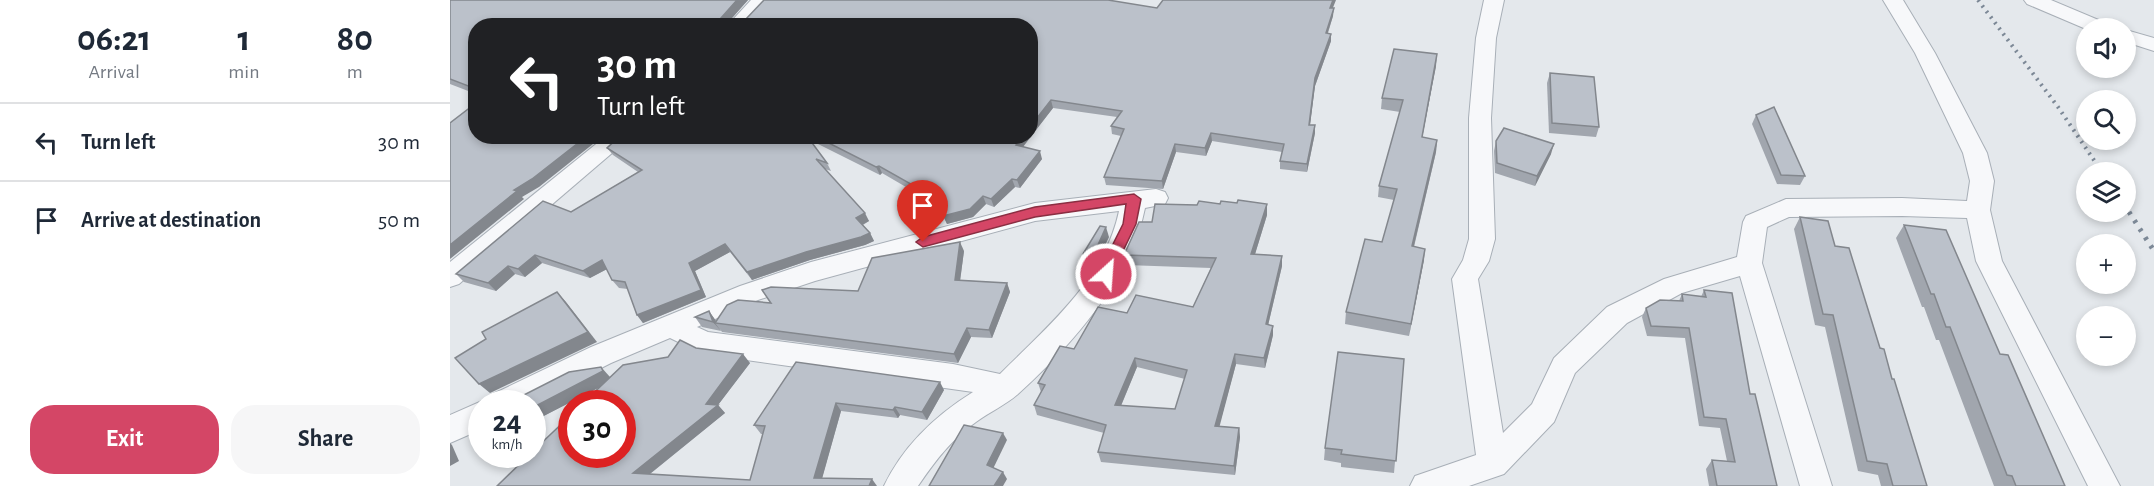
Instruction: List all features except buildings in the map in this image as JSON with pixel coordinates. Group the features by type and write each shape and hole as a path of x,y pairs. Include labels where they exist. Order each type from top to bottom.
{"street":[{"path":"745,18 762,0"},
{"path":"1493,464 1465,279 1476,261 1482,239 1480,118 1486,38 1494,0"},
{"path":"1893,0 1925,53 1975,153 1982,181 1978,210 1989,261 2104,486"},
{"path":"2034,0 2077,18"},
{"path":"2136,39 2154,45"},
{"path":"450,277 611,144"},
{"path":"530,390 601,355 749,293 811,272 1035,212 1145,198 1129,224 1106,274 1074,318 1006,387 966,412 935,437 900,486"},
{"path":"1816,486 1749,263 1755,222 1786,208 1902,207 1978,210"},
{"path":"1426,486 1493,464 1543,413 1564,366 1617,315 1673,286 1749,263"},
{"path":"671,326 703,343 953,376 1006,387"},
{"path":"450,430 468,421"}],"railway":[{"path":"1978,0 2058,107 2095,162"},
{"path":"2135,222 2154,251"}],"route":[{"path":"923,242 1035,212 1134,199 1129,224 1106,274"}]}
